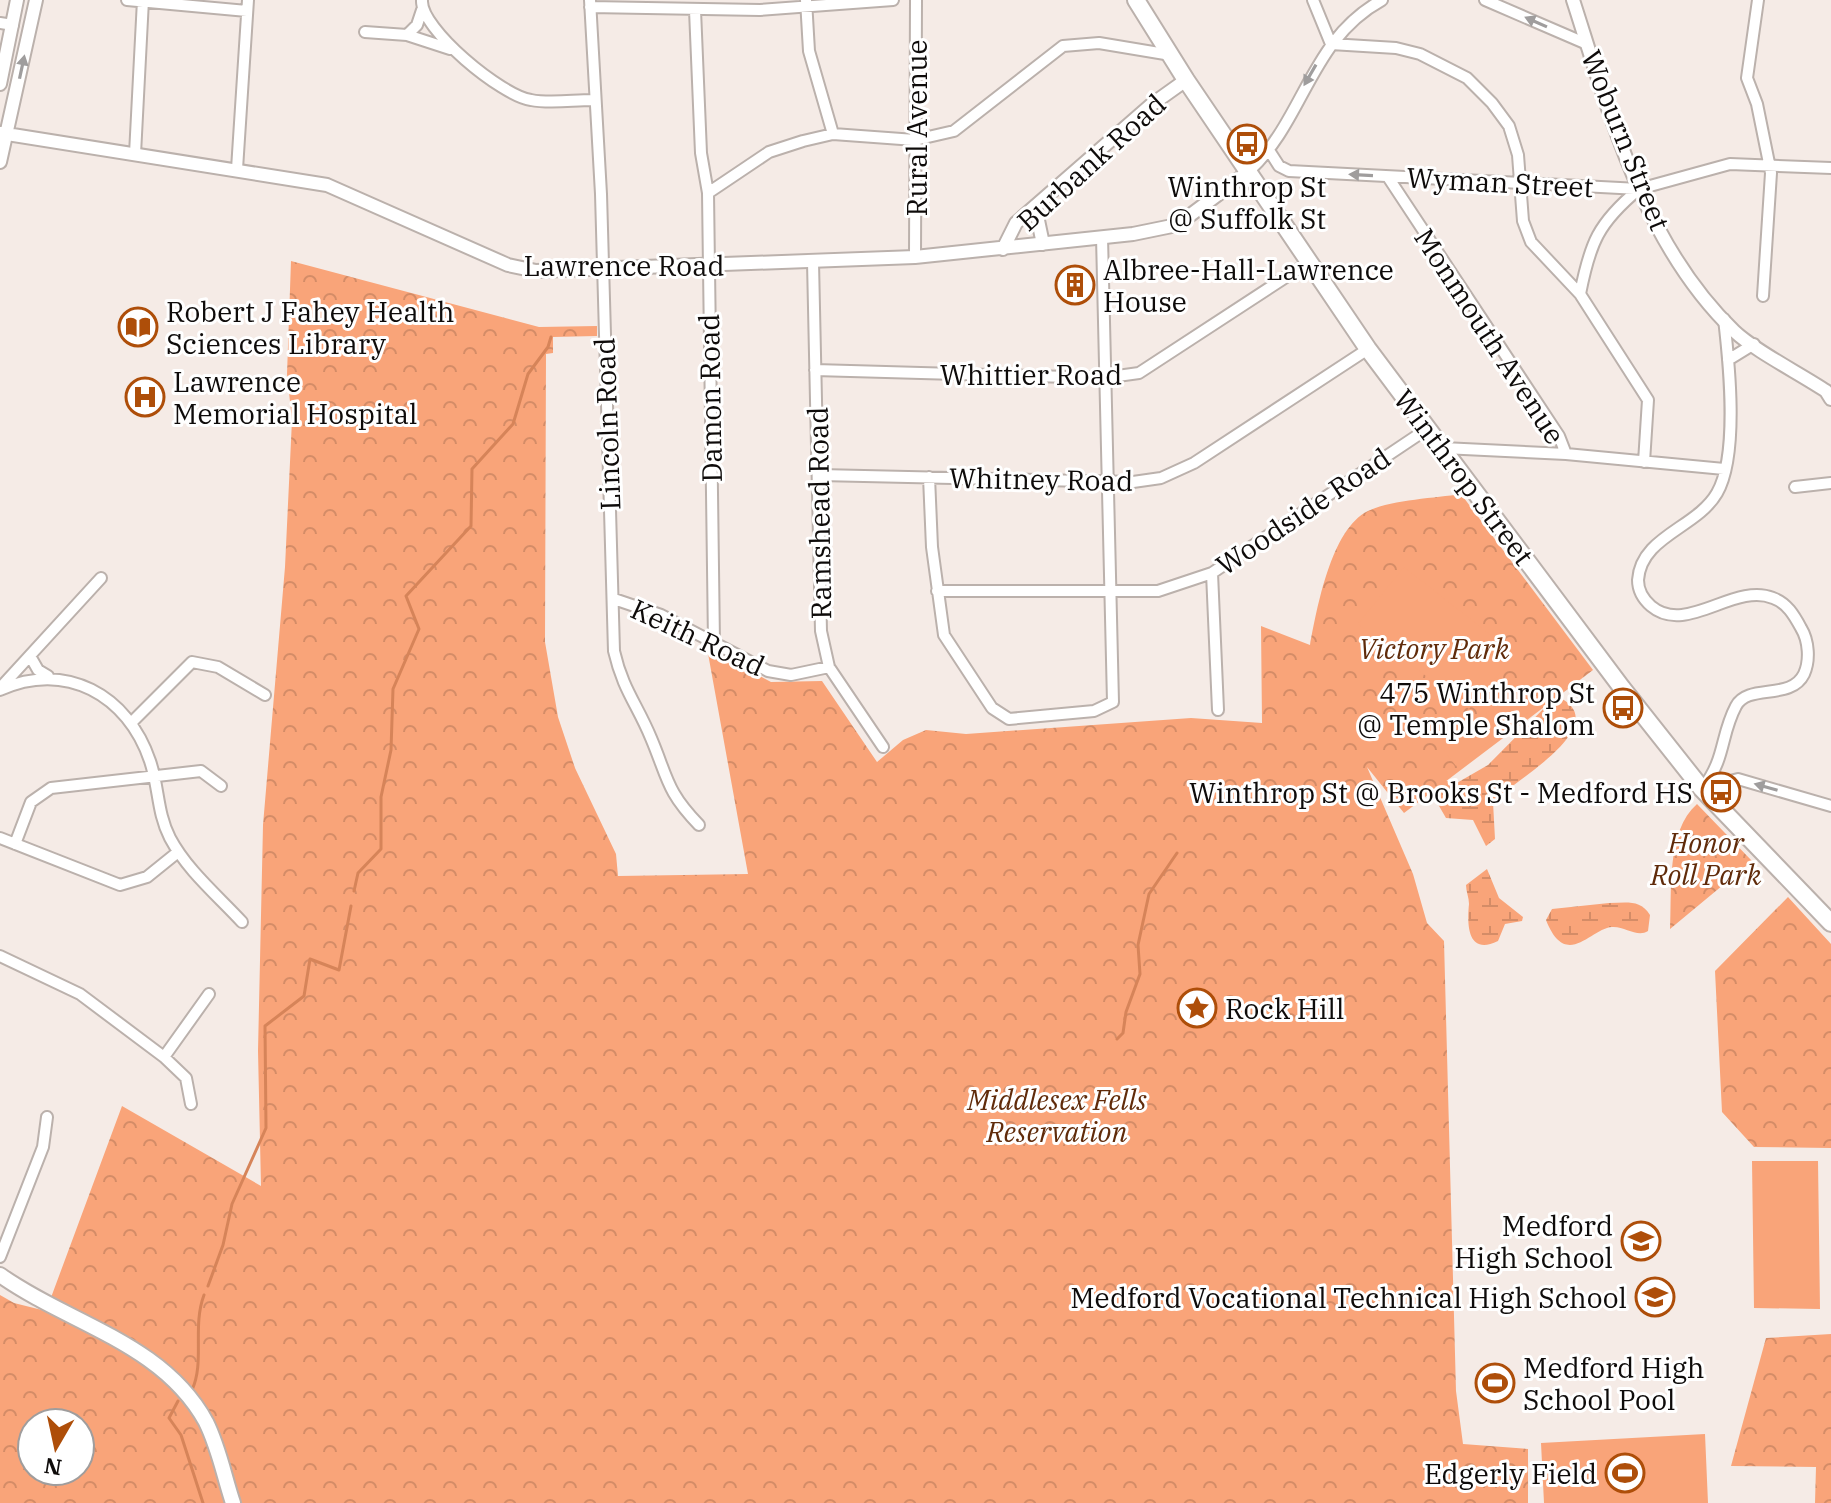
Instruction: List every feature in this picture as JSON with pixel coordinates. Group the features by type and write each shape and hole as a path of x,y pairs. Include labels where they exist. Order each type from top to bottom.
{"main road":[{"name":"Winthrop Street","path":"1136,0 1186,80 1368,349 1441,448 1702,789 1831,923"},
{"path":"0,1275 130,1347 171,1377 211,1432 233,1503"}],"street":[{"path":"0,84 6,24 17,0"},
{"path":"0,162 36,0"},
{"path":"127,0 248,6 237,169"},
{"path":"590,4 695,10 893,0"},
{"name":"Rural Avenue","path":"915,257 916,0"},
{"path":"1313,0 1331,44"},
{"path":"1248,172 1270,152 1311,73 1331,44 1353,19 1382,0"},
{"path":"1485,0 1587,44"},
{"name":"Woburn Street","path":"1573,0 1639,189 1689,280 1735,333 1829,392"},
{"path":"1758,0 1747,78 1757,104 1771,173 1763,296"},
{"path":"135,154 143,2"},
{"name":"Lincoln Road","path":"590,4 592,100 603,270 614,651 621,684 651,738 663,777 681,807 699,825"},
{"path":"807,4 809,51 833,134"},
{"path":"422,5 451,50"},
{"path":"407,35 417,25 422,5"},
{"name":"Damon Road","path":"695,10 701,153 708,193 714,643"},
{"path":"365,32 407,35 434,41 514,94 530,100 592,100"},
{"path":"708,193 769,152 833,134 915,140 954,131 1063,46 1099,43 1171,55"},
{"path":"1331,44 1396,48 1420,54 1467,78 1509,126 1518,155 1523,221 1531,242 1580,294 1648,400 1644,462"},
{"name":"Burbank Road","path":"1003,249 1016,223 1151,105 1186,80"},
{"name":"Lawrence Road","path":"4,134 327,185 508,265 536,271 915,257 1164,230 1177,225 1248,172"},
{"name":"Wyman Street","path":"1270,152 1279,166 1289,171 1639,189 1730,164 1768,163 1831,168"},
{"name":"Monmouth Avenue","path":"1388,177 1559,436 1566,454"},
{"path":"1580,294 1589,249 1614,210 1639,189"},
{"path":"1035,206 1043,244"},
{"path":"929,477 937,591 944,635 992,708 1009,719 1094,711 1113,702 1102,237"},
{"name":"Ramshead Road","path":"813,262 821,631 829,667 883,747"},
{"name":"Whittier Road","path":"815,370 1103,378 1139,373 1309,262"},
{"path":"1702,789 1719,764 1737,704 1747,694 1785,689 1803,678 1808,662 1805,634 1791,609 1772,597 1755,595 1682,615 1657,612 1644,600 1638,584 1647,553 1665,537 1690,524 1718,492 1730,432 1724,319"},
{"path":"1728,360 1754,344"},
{"name":"Whitney Road","path":"820,475 1106,481 1161,478 1194,463 1368,349"},
{"name":"Woodside Road","path":"937,591 1158,591 1212,573 1427,429"},
{"path":"1441,448 1566,454 1724,469"},
{"path":"1795,487 1831,483"},
{"path":"1212,573 1218,710"},
{"path":"0,689 101,578"},
{"name":"Keith Road","path":"614,599 661,615 768,671 791,675 829,667"},
{"path":"30,656 34,666 48,676 83,685 131,723 143,743 154,776 159,811 178,852 242,922"},
{"path":"131,723 192,662 218,667 265,695"},
{"path":"0,689 48,676"},
{"path":"15,844 31,802 44,790 201,771 221,786"},
{"path":"1702,789 1738,779 1831,806"},
{"path":"0,838 120,885 143,880 178,852"},
{"path":"0,956 80,994 164,1057 186,1078 191,1104"},
{"path":"164,1057 209,994"},
{"path":"0,1257 43,1147 47,1117"}],"green space":[{"name":"Middlesex Fells Reservation","path":"291,261 539,327 597,326 597,336 553,337 553,353 546,354 545,642 558,717 575,768 616,854 618,876 748,874 707,648 771,682 822,681 877,762 903,740 926,730 966,734 1191,718 1262,723 1261,626 1310,645 1328,571 1344,534 1355,520 1368,511 1389,504 1461,494 1593,670 1404,813 1367,767 1413,874 1427,923 1444,941 1456,1391 1463,1444 1528,1449 1528,1503 0,1503 0,1295 14,1303 46,1311 122,1106 261,1186 258,1051 263,825 285,567 292,420 287,374"},
{"name":"Victory Park","path":"1404,567 1515,654 1469,709 1358,624"},
{"path":"1515,692 1529,712 1456,766 1441,747"},
{"path":"1556,696 1572,708 1575,721 1568,737 1537,768 1493,802 1495,839 1486,846 1473,820 1446,818 1435,799 1423,794 1441,779 1455,784 1488,765"},
{"name":"Honor Roll Park","path":"1697,804 1752,861 1670,929 1675,845 1687,816"},
{"path":"1487,869 1499,898 1523,917 1522,921 1505,924 1498,941 1488,945 1480,944 1471,936 1466,885"},
{"path":"1788,897 1831,944 1831,1148 1754,1147 1722,1112 1715,971"},
{"path":"1609,903 1642,906 1650,915 1648,931 1640,933 1612,927 1570,945 1562,943 1554,935 1546,920 1552,909"},
{"path":"1752,1161 1818,1161 1820,1309 1754,1308"},
{"path":"1831,1334 1831,1503 1815,1503 1816,1467 1731,1466 1766,1338"},
{"name":"Edgerly Field","path":"1705,1434 1708,1503 1544,1503 1541,1443"}],"waterway":[{"path":"354,891 358,873 381,849 381,797 391,750 393,689 419,629 406,596 471,526 472,469 513,424 528,374 548,347 551,337"},
{"path":"1117,1039 1123,1033 1126,1012 1140,974 1138,945 1149,894 1177,853"},
{"path":"208,1286 223,1245 232,1204 266,1128 265,1026 304,996 310,959 339,970 351,906"},
{"path":"192,1390 198,1368 199,1319 204,1295"},
{"path":"178,1401 169,1418 181,1435 203,1503"}],"place":[{"name":"Winthrop St @ Suffolk St","path":"1247,144"},
{"name":"Albree-Hall-Lawrence House","path":"1075,285"},
{"name":"Robert J Fahey Health Sciences Library","path":"138,327"},
{"name":"Lawrence Memorial Hospital","path":"145,397"},
{"name":"475 Winthrop St @ Temple Shalom","path":"1623,708"},
{"name":"Winthrop St @ Brooks St - Medford HS","path":"1721,792"},
{"name":"Rock Hill","path":"1197,1008"},
{"name":"Medford High School","path":"1641,1241"},
{"name":"Medford Vocational Technical High School","path":"1655,1297"},
{"name":"Medford High School Pool","path":"1495,1383"},
{"name":"Edgerly Field","path":"1625,1473"}]}
